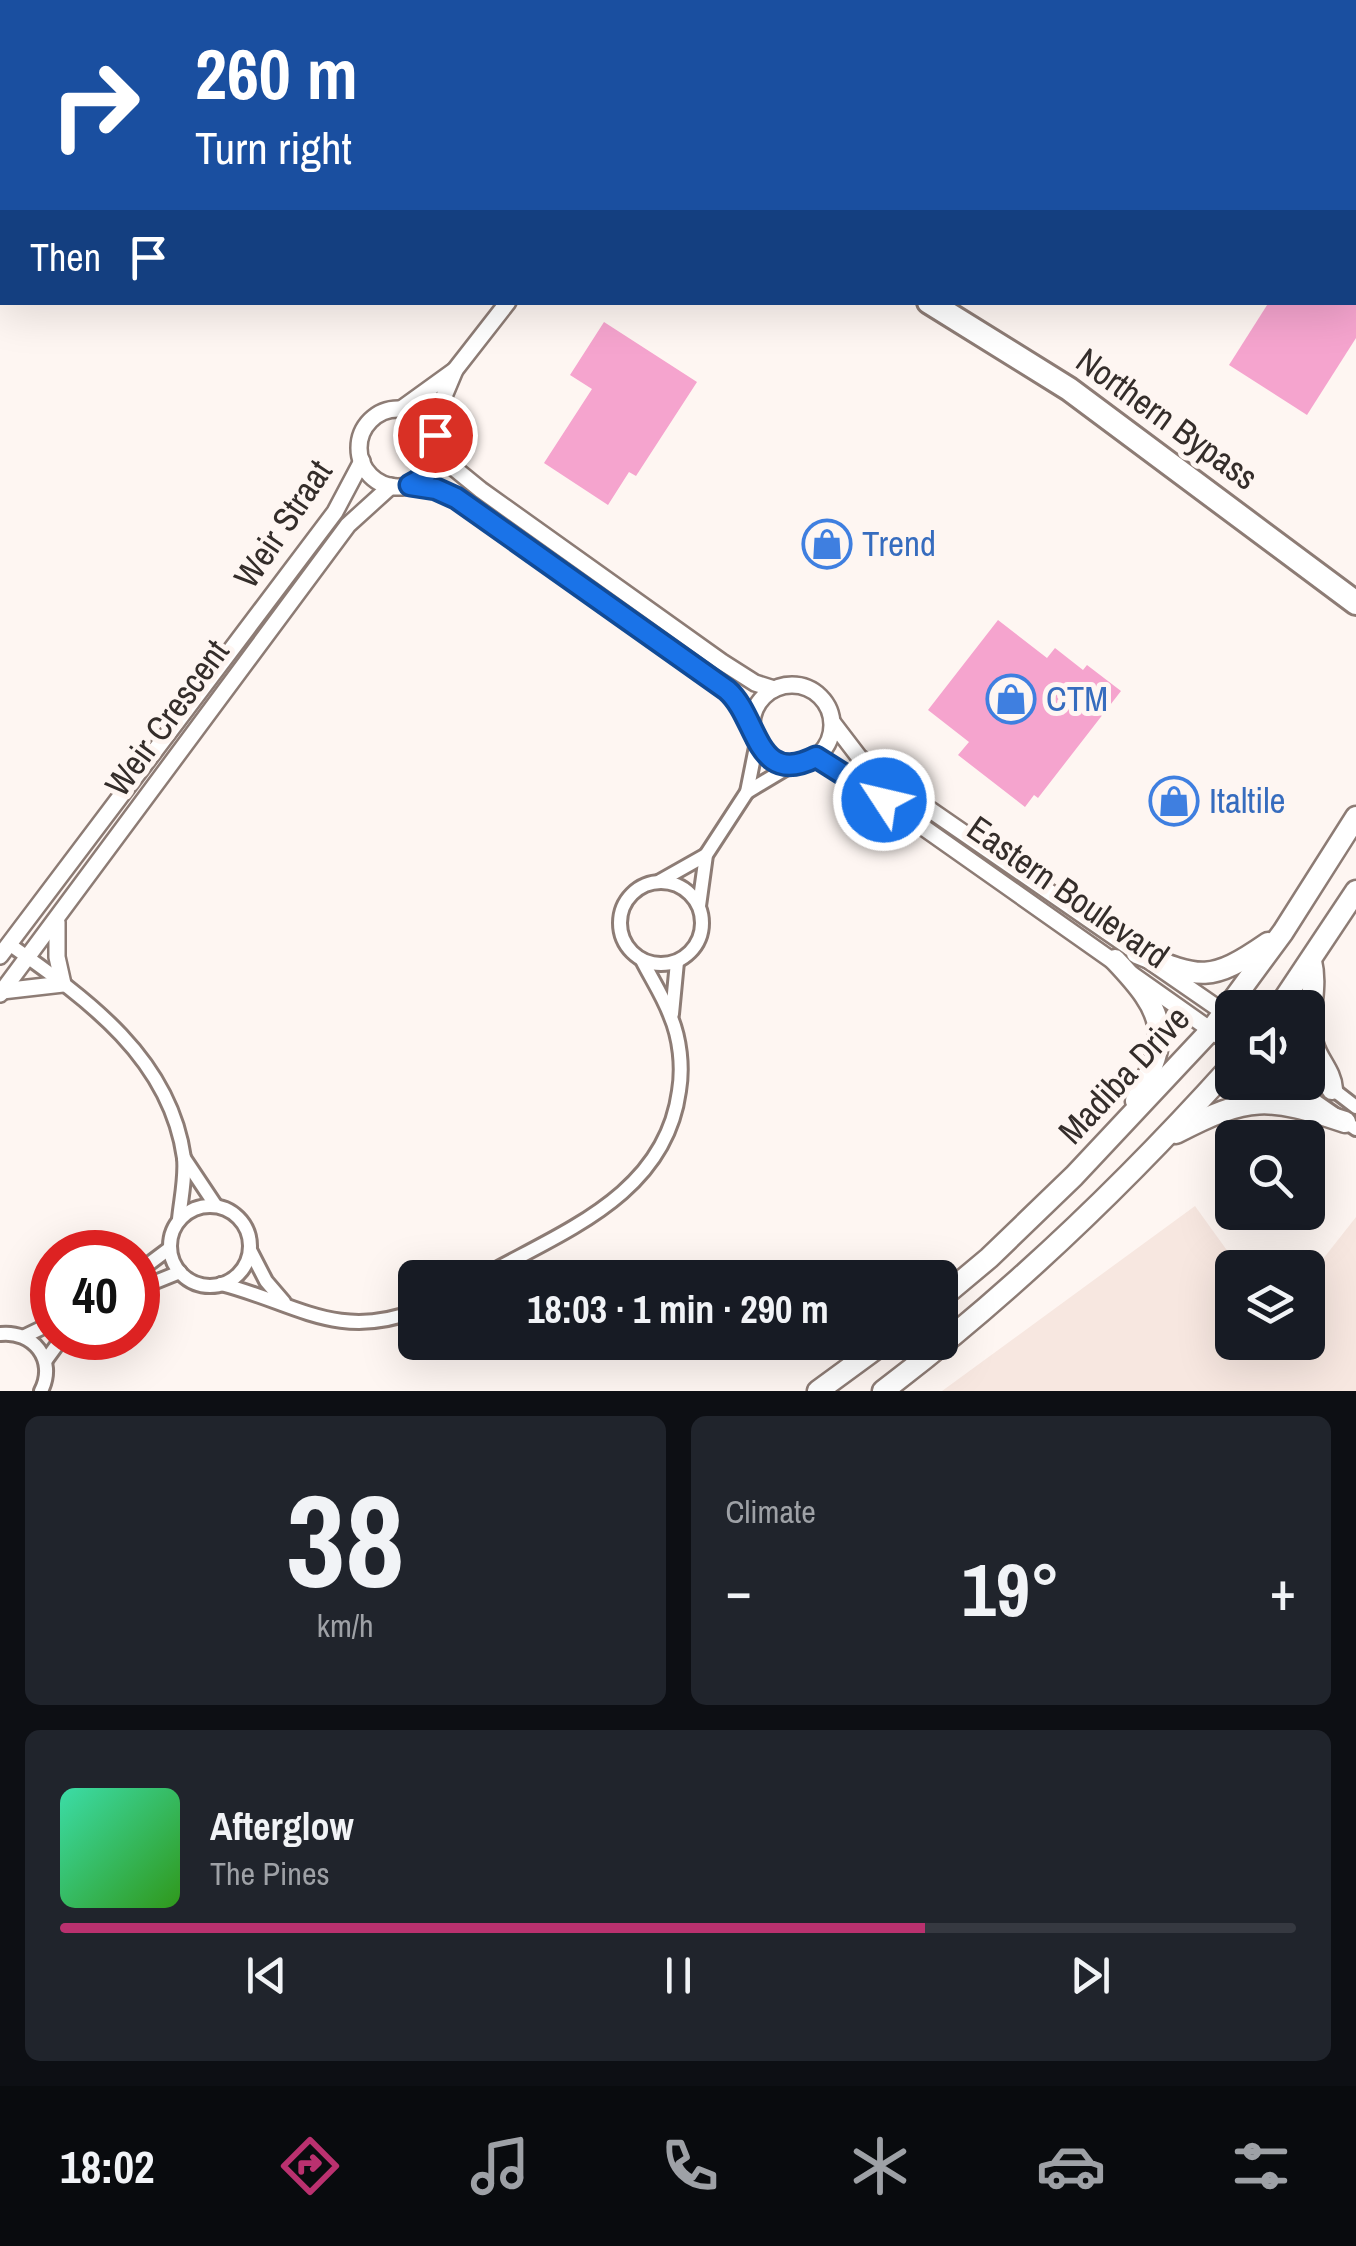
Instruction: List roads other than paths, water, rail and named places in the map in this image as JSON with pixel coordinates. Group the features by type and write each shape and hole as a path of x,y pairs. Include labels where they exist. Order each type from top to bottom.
{"highway":[{"name":"Northern Bypass","path":"934,305 1069,389 1356,603"}],"main road":[{"name":"Madiba Drive","path":"1243,990 1356,817"},
{"path":"1291,990 1356,891"},
{"path":"1137,953 1190,973 1211,974 1237,964 1283,932"},
{"path":"1115,960 1146,994 1156,1012 1160,1032 1157,1057 1120,1128"},
{"path":"1311,961 1312,1040 1321,1066 1332,1079 1332,1088"},
{"name":"Madiba Drive","path":"958,1283 1036,1214 1215,1027"},
{"name":"Madiba Drive","path":"883,1391 946,1342 1091,1216 1215,1083"},
{"path":"1166,1138 1220,1112 1256,1102 1296,1106 1352,1119"},
{"path":"818,1391 860,1360"}],"street":[{"path":"400,409 455,370 506,305"},
{"path":"410,485 428,474 437,454 434,435 455,370"},
{"path":"434,435 412,412 388,410 369,422 360,441 362,461 368,472 391,486 410,485 448,493 488,519 727,690 741,704 768,757 792,765"},
{"name":"Eastern Boulevard","path":"434,435 464,478 722,662 755,683 774,689 784,685 808,688 825,702 833,722 859,757 887,780 1137,953 1215,1014"},
{"name":"Weir Straat","path":"4,950 336,512 362,461"},
{"name":"Weir Crescent","path":"1,993 348,525 391,486"},
{"path":"752,724 758,704 774,689"},
{"path":"747,792 792,765 816,757 832,736 833,722"},
{"path":"642,960 664,965 677,962 688,955 702,932 699,906 706,855 747,792 757,742"},
{"name":"Eastern Boulevard","path":"816,757 1115,960 1215,1016"},
{"path":"512,1260 609,1205 647,1169 668,1136 681,1081 678,1044 671,1017 642,960 627,948 621,935 622,907 640,887 659,882 706,855"},
{"path":"659,882 680,886 699,906"},
{"path":"58,918 57,957 63,984"},
{"path":"4,950 28,958 63,984 114,1024 136,1049 166,1098 184,1158 216,1206"},
{"path":"671,1017 677,962"},
{"path":"1,993 63,984"},
{"path":"1325,1083 1352,1119"},
{"path":"1319,1100 1352,1119"},
{"path":"180,1219 184,1158"},
{"path":"286,1304 266,1281 250,1250 245,1226 236,1215 216,1206 202,1206 180,1219 170,1248 180,1272 199,1284 221,1284 286,1304 309,1316 337,1322 398,1316"},
{"path":"160,1256 170,1248"},
{"path":"221,1284 240,1271 250,1250"},
{"path":"160,1280 180,1272"},
{"path":"0,1334 30,1339"},
{"path":"25,1336 30,1334"},
{"path":"41,1391 46,1360"}],"place":[{"name":"Trend","path":"827,544"},
{"name":"CTM","path":"1011,699"},
{"name":"Italtile","path":"1174,801"}]}
